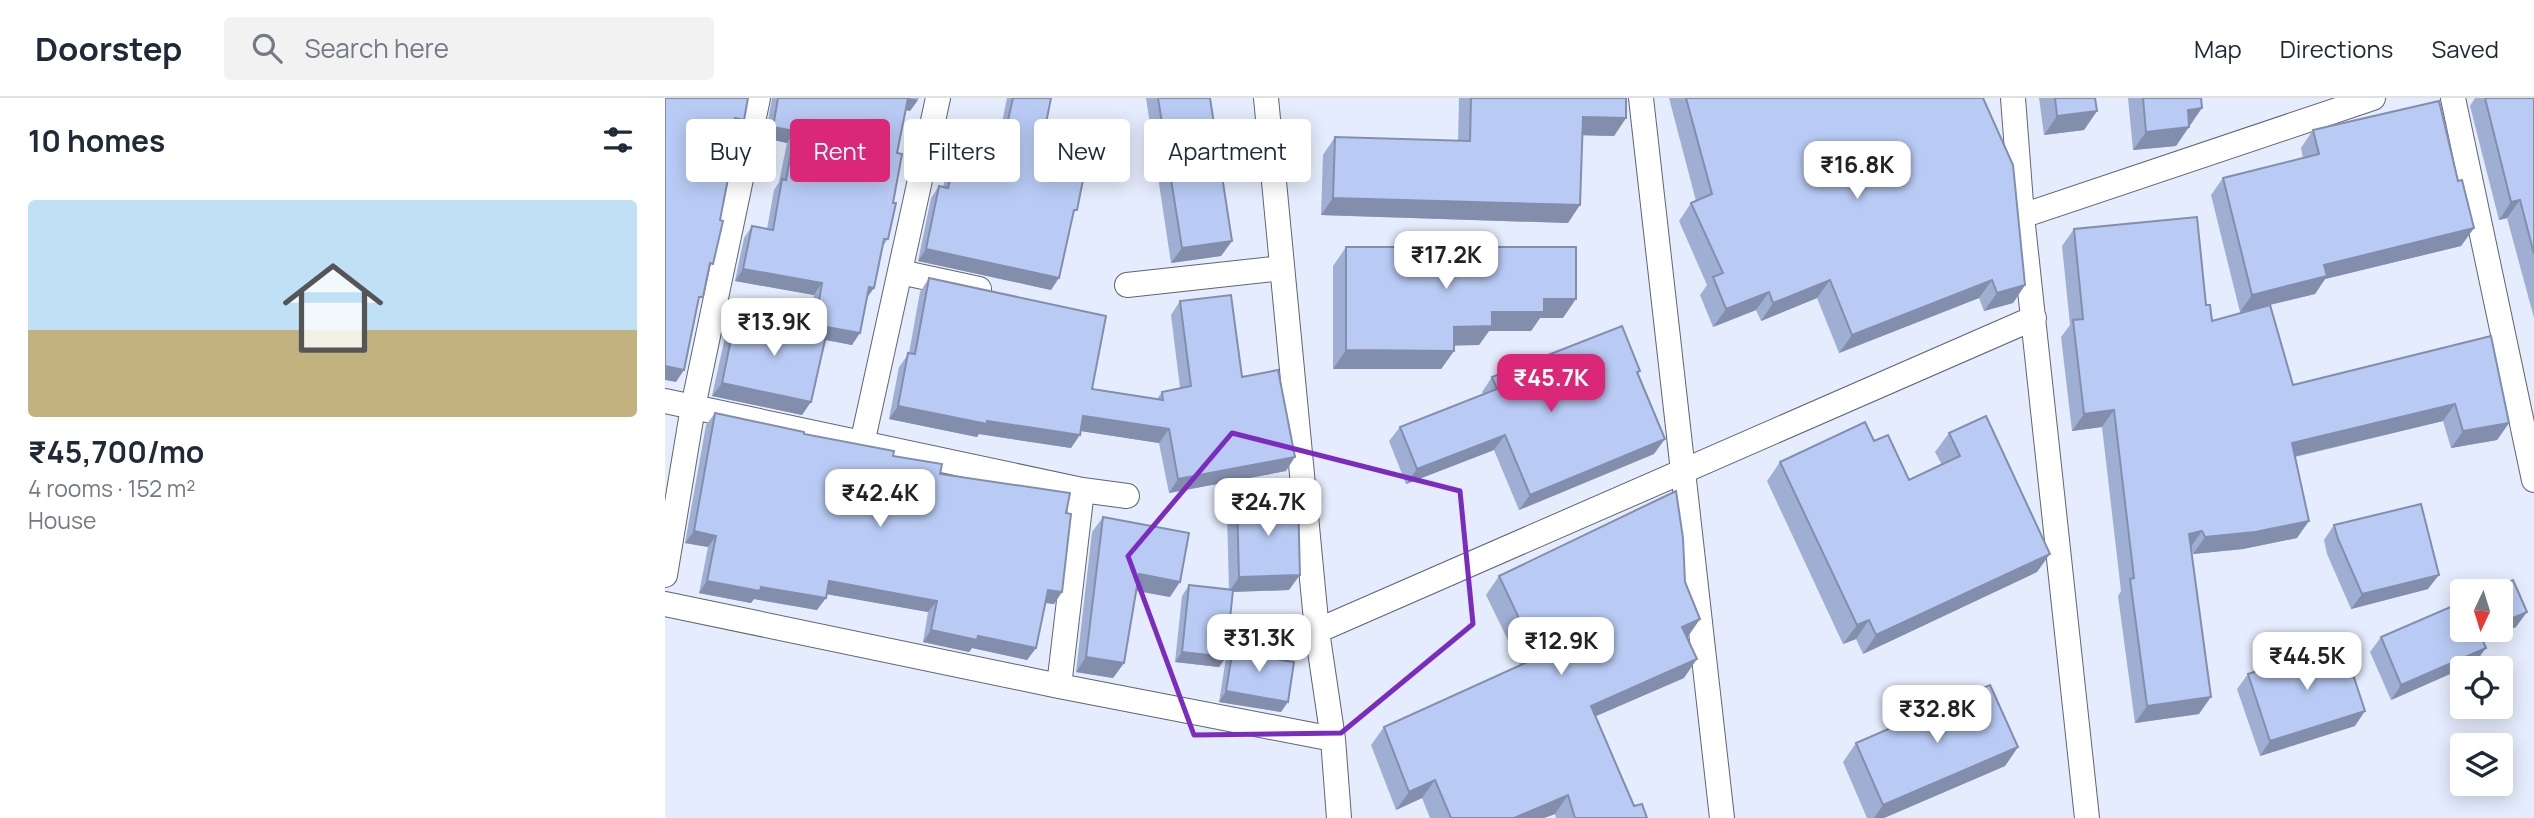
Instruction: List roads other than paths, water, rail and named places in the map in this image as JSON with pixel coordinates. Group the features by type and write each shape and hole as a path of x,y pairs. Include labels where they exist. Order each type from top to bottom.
{"street":[{"path":"665,575 693,407 758,98"},
{"path":"862,444 938,98"},
{"path":"1266,98 1317,631 1333,739 1339,818"},
{"path":"1641,98 1723,818"},
{"path":"2013,98 2022,216 2087,818"},
{"path":"2022,216 2372,98"},
{"path":"2453,98 2534,480"},
{"path":"1128,285 1282,268"},
{"path":"900,272 1008,295"},
{"path":"1317,631 2033,318"},
{"path":"665,401 1082,490 1127,496"},
{"path":"1059,686 1082,490"},
{"path":"665,604 1059,686 1333,739"}]}
